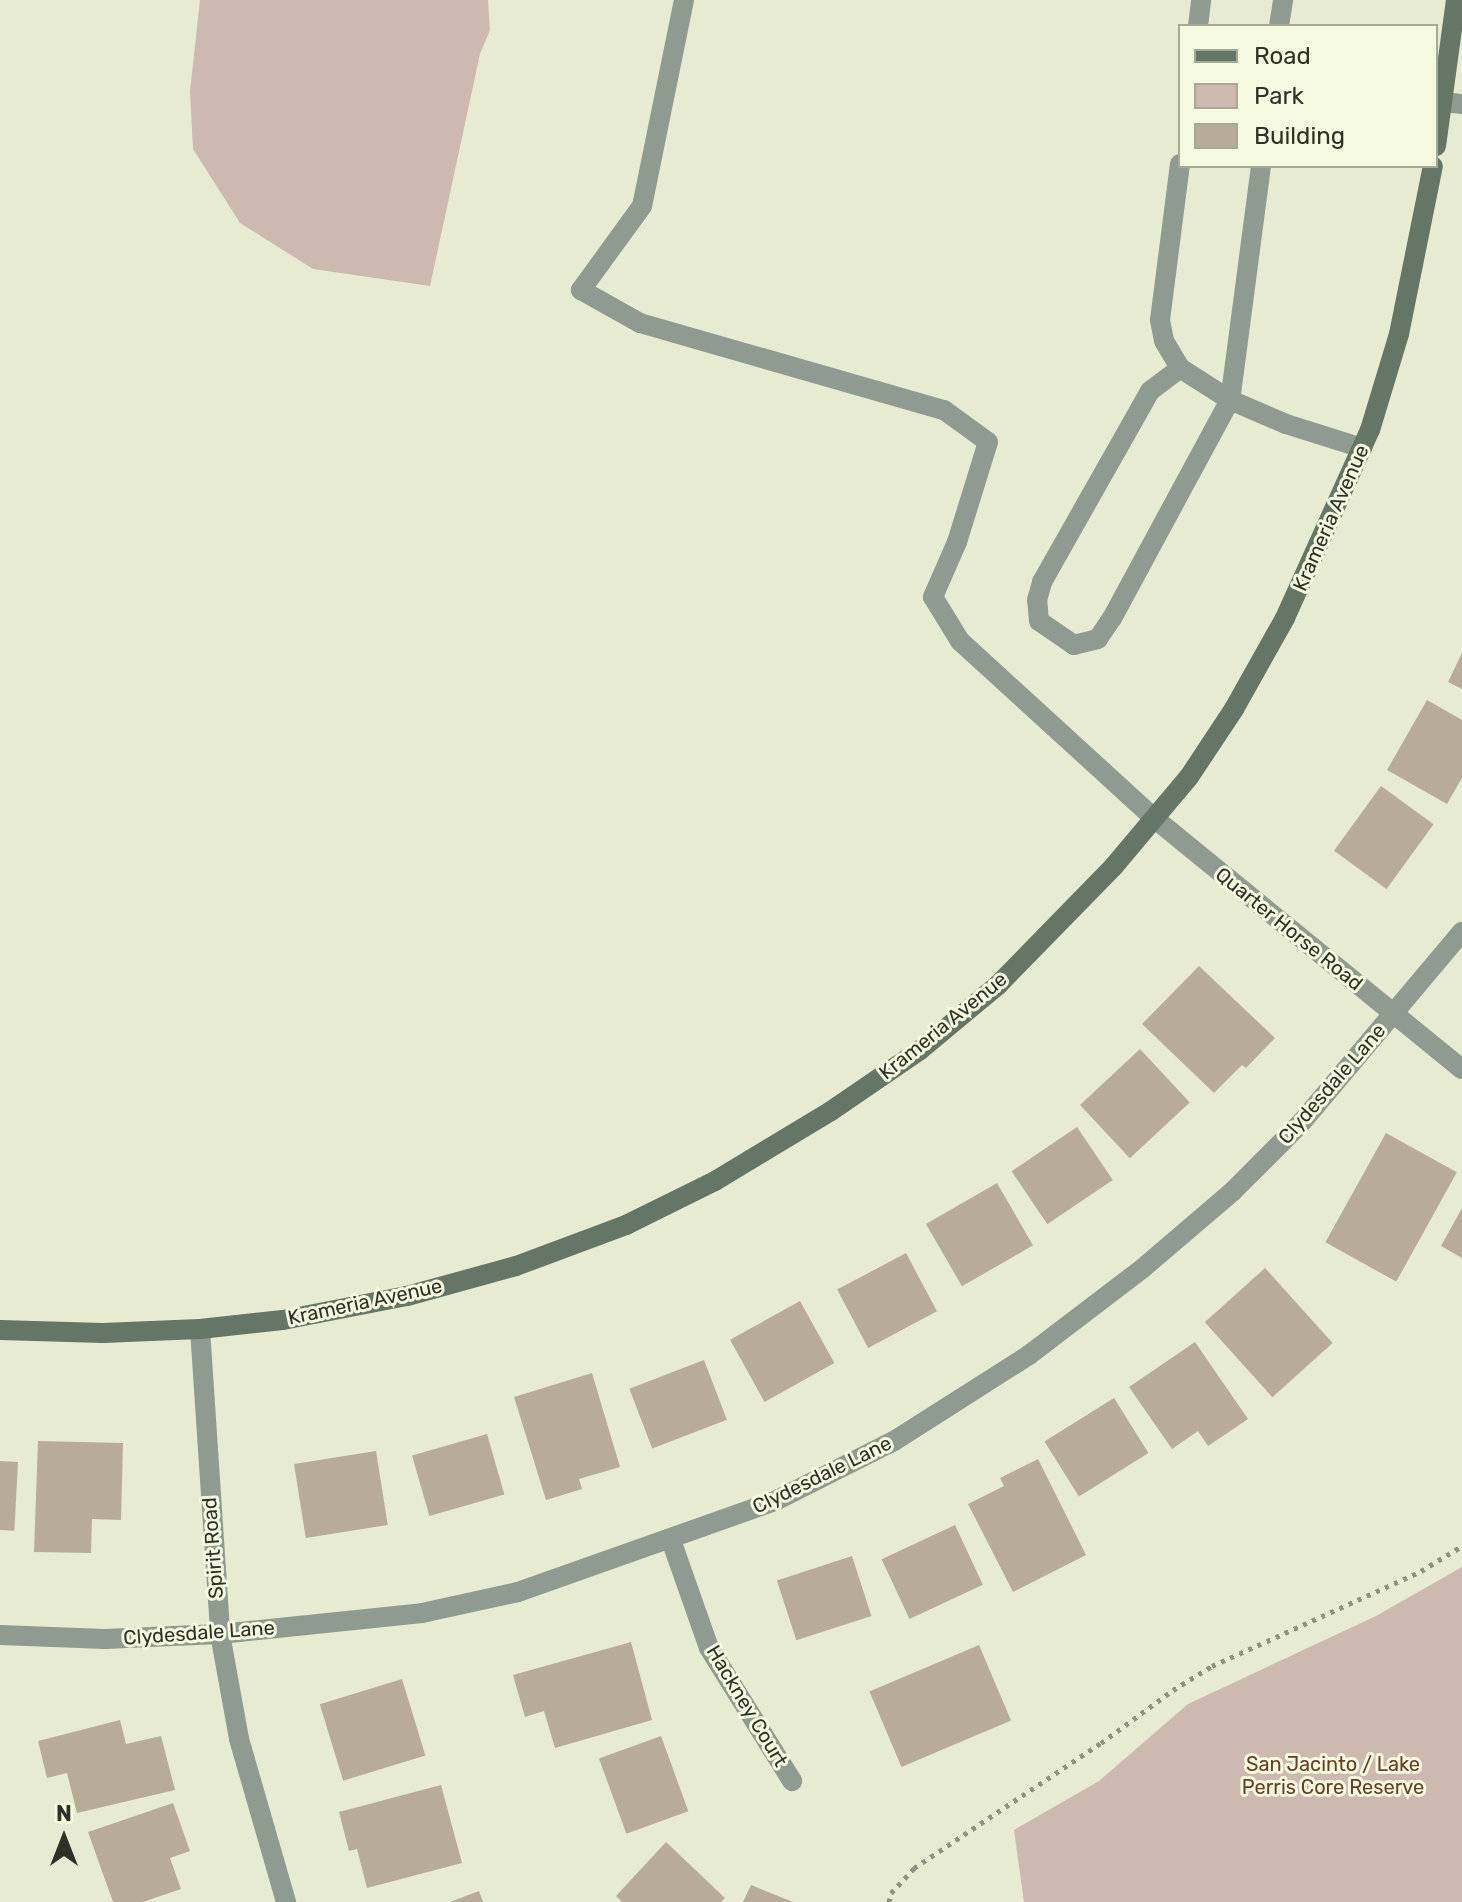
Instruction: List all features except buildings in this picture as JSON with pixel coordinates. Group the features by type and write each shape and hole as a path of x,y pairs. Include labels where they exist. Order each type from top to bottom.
{"street":[{"name":"Quarter Horse Road","path":"684,0 642,206 581,290 640,323 944,410 988,442 957,542 933,597 960,641 1154,818 1462,1069"},
{"path":"1198,24 1201,0"},
{"path":"1279,24 1283,0"},
{"path":"1438,141 1452,103 1456,0"},
{"path":"1179,168 1160,320 1164,341 1180,368 1230,400 1286,424 1362,448"},
{"path":"1180,368 1150,391 1042,582 1037,600 1039,621 1074,645 1098,639 1112,618 1230,400 1257,168"},
{"name":"Krameria Avenue","path":"0,1330 103,1333 200,1329 283,1320 407,1296 516,1266 626,1225 715,1181 831,1111 920,1050 998,985 1056,928 1154,818 1189,777 1263,657 1335,514 1362,448 1399,334 1433,168"},
{"name":"Clydesdale Lane","path":"0,1635 105,1639 220,1634 422,1613 518,1592 775,1501 894,1441 1029,1355 1143,1268 1233,1191 1301,1123 1462,932"},
{"name":"Spirit Road","path":"200,1329 220,1634 239,1739 286,1902"},
{"name":"Hackney Court","path":"671,1540 709,1648 792,1781"}],"path":[{"path":"889,1902 891,1893 914,1868 1088,1752 1173,1690 1212,1666 1421,1571 1462,1546"}],"green space":[{"path":"200,0 488,0 490,30 480,54 430,286 313,269 240,223 193,149 190,91"},
{"name":"San Jacinto / Lake Perris Core Reserve","path":"1462,1567 1462,1902 1024,1902 1014,1830 1099,1781 1188,1704 1376,1616"}]}
